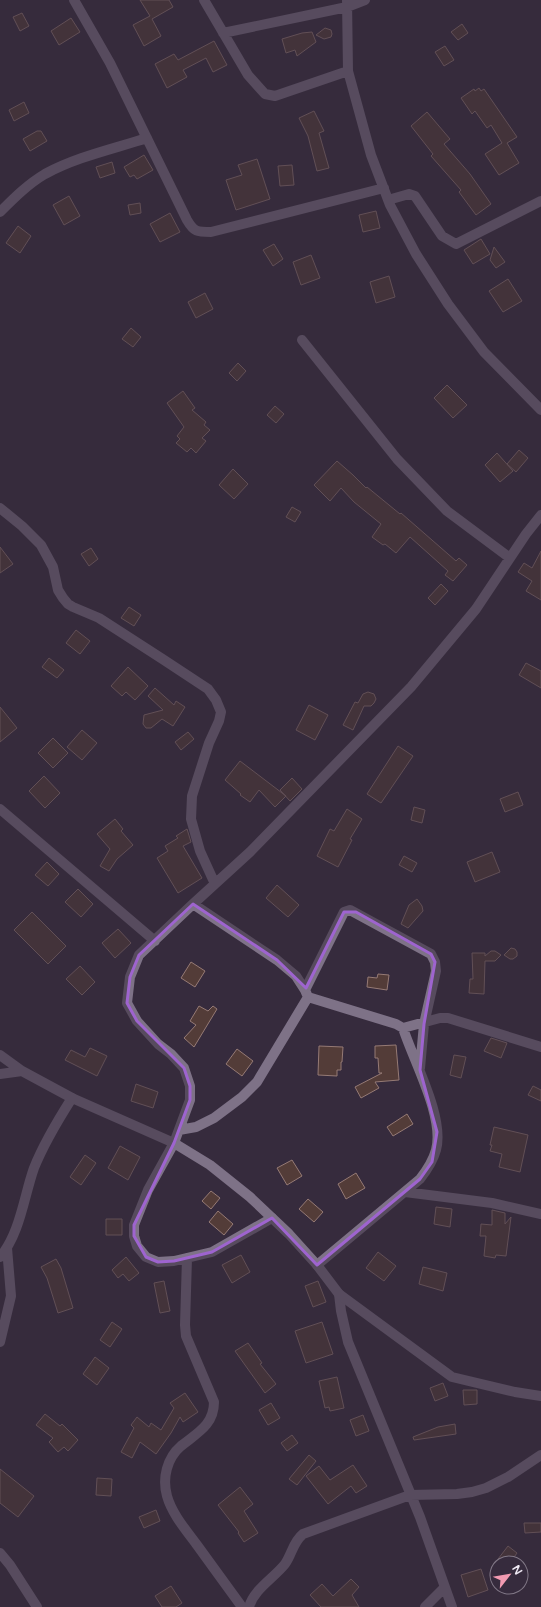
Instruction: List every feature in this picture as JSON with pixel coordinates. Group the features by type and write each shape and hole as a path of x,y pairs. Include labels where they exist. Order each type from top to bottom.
{"street":[{"path":"74,0 110,64 192,229 200,232 211,232 384,188"},
{"path":"204,0 248,74 265,94 275,96 348,71"},
{"path":"223,33 365,0"},
{"path":"347,3 348,71 371,155 388,200 416,254 448,304 484,352 541,410"},
{"path":"0,212 20,192 44,175 70,163 147,138"},
{"path":"388,200 409,194 414,196 442,236 450,239 456,244 541,201"},
{"path":"302,340 397,459 448,511 510,558"},
{"path":"0,508 22,526 41,546 53,568 58,590 68,604 99,618 164,660 208,689 216,700 221,712 219,721 209,743 192,796 191,819 200,851 215,884"},
{"path":"272,1218 212,1252 174,1261 158,1262 152,1260 146,1257 137,1246 134,1236 134,1225 141,1207 174,1143 190,1100 190,1086 184,1068 171,1054 158,1044 137,1021 127,1003 130,977 139,955 250,852 411,687 476,609 526,534 541,515"},
{"path":"0,809 155,941"},
{"path":"193,904 277,960 296,976 306,993 396,1024 403,1028 424,1024 440,1018 448,1018 541,1047"},
{"path":"179,1130 196,1126 214,1118 242,1097 257,1082 306,993 344,912 350,910 431,954 435,962 436,971 424,1024 420,1070"},
{"path":"318,1265 420,1179 432,1162 437,1148 438,1132 435,1115 420,1070 409,1048 403,1028"},
{"path":"0,1055 22,1071 72,1098 174,1143 210,1165 250,1197 289,1234 318,1265 339,1294 452,1376 515,1392 541,1396"},
{"path":"0,1074 22,1071"},
{"path":"0,1257 14,1236 34,1168 44,1144 72,1098"},
{"path":"405,1192 492,1203 541,1214"},
{"path":"0,1342 11,1296 7,1248"},
{"path":"187,1258 186,1336 214,1402 214,1413 209,1422 174,1452 168,1464 164,1479 167,1497 178,1518 242,1607"},
{"path":"339,1294 340,1311 348,1342 420,1517 452,1607"},
{"path":"249,1607 254,1596 285,1564 298,1538 303,1534 410,1495 457,1494 486,1488 508,1477 541,1455"},
{"path":"0,1553 10,1565 37,1607"},
{"path":"425,1607 444,1588"}],"highlighted area":[{"path":"193,904 277,960 306,988 344,912 356,912 431,954 435,962 424,1024 420,1070 437,1132 432,1162 420,1179 317,1265 272,1218 212,1252 174,1261 158,1262 146,1257 134,1236 134,1225 174,1143 190,1100 190,1086 184,1068 137,1021 127,1003 130,977 139,955"}],"building":[{"path":"140,0 169,0 173,7 152,19 161,36 144,46 133,25 150,16"},
{"path":"22,13 29,26 20,31 13,17"},
{"path":"71,18 80,32 59,45 51,31"},
{"path":"462,24 468,33 458,40 451,32"},
{"path":"325,28 331,30 331,37 324,39 316,35"},
{"path":"312,32 316,42 297,56 295,50 286,53 282,39 302,33"},
{"path":"214,41 227,65 213,72 206,58 183,70 187,77 167,88 155,64 174,54 178,60"},
{"path":"445,46 454,60 444,66 435,52"},
{"path":"479,88 481,91 484,89 517,137 507,143 519,163 499,175 485,154 502,143 491,125 487,128 475,111 472,114 461,98 474,89 475,91"},
{"path":"24,102 29,113 14,121 9,110"},
{"path":"314,111 324,131 319,133 329,168 317,171 308,136 299,118"},
{"path":"427,112 450,139 444,144 470,174 491,204 476,215 459,192 461,190 431,156 433,154 411,126"},
{"path":"37,131 41,131 47,141 30,151 23,139"},
{"path":"144,155 153,170 137,179 134,175 130,177 124,167"},
{"path":"257,159 270,199 236,210 226,180 242,175 238,165"},
{"path":"112,162 115,173 100,178 96,167"},
{"path":"292,165 294,185 280,186 278,166"},
{"path":"69,196 80,216 64,225 53,205"},
{"path":"140,203 141,213 130,215 128,205"},
{"path":"376,211 380,228 363,232 359,215"},
{"path":"170,213 180,232 160,242 150,224"},
{"path":"18,226 31,236 20,253 6,243"},
{"path":"481,239 490,254 473,264 464,250"},
{"path":"274,244 283,259 273,266 263,250"},
{"path":"494,247 505,262 496,268 490,260"},
{"path":"311,255 320,278 301,285 293,262"},
{"path":"389,276 395,297 376,303 370,282"},
{"path":"508,279 522,301 503,312 489,291"},
{"path":"205,293 213,309 196,318 188,302"},
{"path":"131,328 141,337 133,347 122,339"},
{"path":"238,363 246,371 237,381 229,373"},
{"path":"447,385 467,405 453,418 434,398"},
{"path":"183,391 195,408 192,410 206,422 204,425 210,430 202,438 206,441 196,453 191,448 187,452 176,443 180,439 177,436 184,427 167,403"},
{"path":"275,406 284,414 276,423 267,415"},
{"path":"519,450 528,458 516,472 507,464"},
{"path":"497,453 513,471 500,482 485,465"},
{"path":"337,461 366,488 367,487 400,514 401,513 456,561 459,558 467,565 453,581 445,575 448,571 410,537 396,553 385,544 383,545 372,537 381,524 354,502 341,488 330,501 314,485"},
{"path":"233,469 248,484 234,499 219,485"},
{"path":"292,507 301,512 295,522 286,517"},
{"path":"0,547 13,564 0,573"},
{"path":"91,548 98,559 89,566 81,554"},
{"path":"541,551 541,600 526,591 532,581 518,572 524,563 532,568"},
{"path":"441,584 448,591 435,605 428,598"},
{"path":"129,607 141,615 134,626 121,618"},
{"path":"76,630 90,641 80,654 66,643"},
{"path":"49,658 64,670 57,678 42,667"},
{"path":"526,663 541,671 541,688 519,675"},
{"path":"128,667 148,686 135,700 126,692 122,696 111,686"},
{"path":"155,688 174,705 176,701 185,707 173,726 162,719 151,728 146,728 143,724 144,715 163,710 148,696"},
{"path":"368,692 374,694 376,699 374,703 371,706 364,706 353,730 343,725 355,702 358,703 363,694"},
{"path":"309,705 328,715 315,740 296,730"},
{"path":"0,707 17,728 0,742"},
{"path":"82,730 97,743 82,760 67,747"},
{"path":"188,732 194,739 181,750 175,742"},
{"path":"53,738 68,753 53,768 38,753"},
{"path":"398,746 413,756 381,803 367,794"},
{"path":"240,761 286,796 275,807 259,790 250,802 240,795 241,794 225,780"},
{"path":"44,776 60,793 45,808 29,791"},
{"path":"292,778 302,789 290,801 280,790"},
{"path":"518,792 523,805 505,812 500,799"},
{"path":"414,807 425,810 422,823 411,820"},
{"path":"347,809 362,819 350,839 352,840 338,867 317,856 330,829 334,831"},
{"path":"115,819 123,829 121,831 133,845 117,859 109,871 100,866 110,849 97,834"},
{"path":"187,829 191,842 183,846 202,878 178,893 157,858 168,851 165,846 178,838 176,836"},
{"path":"492,852 500,872 475,882 467,862"},
{"path":"404,856 417,863 412,872 399,865"},
{"path":"47,862 59,874 48,886 35,875"},
{"path":"277,885 299,905 288,917 266,898"},
{"path":"78,889 93,904 81,917 65,902"},
{"path":"417,899 422,906 423,911 408,928 401,924 409,905"},
{"path":"32,912 66,946 48,964 14,930"},
{"path":"118,929 131,943 115,958 102,943"},
{"path":"511,948 515,949 517,952 517,956 513,959 510,959 504,955"},
{"path":"491,951 495,951 501,955 495,961 485,961 484,994 469,993 470,979 473,979 472,953 485,953 485,956"},
{"path":"191,962 205,971 195,987 181,978"},
{"path":"80,966 95,982 82,995 66,979"},
{"path":"378,974 389,975 387,990 367,987 368,977 377,978"},
{"path":"199,1006 208,1011 213,1006 217,1009 194,1047 184,1038 196,1025 190,1021"},
{"path":"491,1038 507,1043 501,1058 484,1051"},
{"path":"396,1045 399,1080 375,1082 379,1088 361,1098 355,1087 382,1073 379,1073 378,1058 375,1058 375,1046"},
{"path":"319,1046 343,1047 341,1070 337,1070 337,1076 318,1075"},
{"path":"90,1048 107,1056 97,1076 65,1060 71,1050 85,1057"},
{"path":"237,1049 253,1061 242,1076 226,1064"},
{"path":"454,1055 466,1057 461,1078 450,1075"},
{"path":"136,1084 158,1092 153,1108 131,1101"},
{"path":"533,1086 541,1090 541,1101 528,1095"},
{"path":"407,1114 413,1124 393,1136 387,1127"},
{"path":"494,1127 528,1135 520,1172 499,1167 502,1154 490,1151"},
{"path":"120,1146 140,1157 128,1180 108,1168"},
{"path":"85,1155 96,1163 81,1185 70,1177"},
{"path":"292,1160 302,1176 287,1185 277,1168"},
{"path":"356,1173 365,1188 346,1199 338,1184"},
{"path":"211,1191 220,1198 211,1209 202,1201"},
{"path":"308,1199 323,1212 314,1222 299,1209"},
{"path":"436,1207 452,1209 450,1227 434,1224"},
{"path":"492,1210 505,1213 505,1224 511,1217 506,1256 496,1255 495,1258 484,1256 486,1236 480,1236 481,1224 492,1225"},
{"path":"218,1211 233,1224 224,1235 209,1222"},
{"path":"106,1219 122,1219 122,1235 106,1235"},
{"path":"378,1252 396,1266 384,1281 366,1268"},
{"path":"241,1255 250,1272 232,1283 222,1265"},
{"path":"126,1257 139,1273 129,1281 123,1274 118,1278 112,1270"},
{"path":"56,1259 61,1268 73,1308 58,1313 47,1278 41,1267"},
{"path":"423,1267 447,1273 443,1291 419,1284"},
{"path":"164,1281 170,1311 160,1313 154,1283"},
{"path":"318,1281 326,1302 313,1307 305,1286"},
{"path":"112,1322 122,1329 110,1347 100,1340"},
{"path":"322,1322 333,1354 306,1363 295,1331"},
{"path":"248,1343 262,1363 260,1364 276,1384 265,1393 235,1351"},
{"path":"95,1357 109,1368 97,1385 83,1374"},
{"path":"337,1377 344,1408 330,1411 329,1407 325,1408 319,1381"},
{"path":"443,1383 448,1396 435,1401 430,1388"},
{"path":"463,1390 477,1390 477,1404 464,1405"},
{"path":"185,1393 198,1412 183,1422 180,1417 156,1454 140,1442 132,1458 121,1452 134,1428 131,1425 137,1417 149,1427 151,1423 161,1430 174,1408 170,1403"},
{"path":"271,1403 280,1418 268,1425 259,1410"},
{"path":"45,1414 60,1426 62,1424 78,1440 68,1451 64,1447 58,1452 49,1442 53,1438 36,1425"},
{"path":"363,1415 369,1431 356,1436 350,1420"},
{"path":"455,1424 456,1434 414,1440 413,1437 438,1427"},
{"path":"292,1435 298,1443 287,1451 281,1443"},
{"path":"309,1455 316,1461 297,1485 289,1479"},
{"path":"353,1465 367,1486 356,1493 351,1486 328,1504 306,1476 319,1466 330,1480"},
{"path":"0,1469 34,1496 18,1517 0,1503"},
{"path":"97,1478 112,1479 111,1496 96,1495"},
{"path":"240,1487 253,1504 244,1511 258,1533 244,1542 238,1533 239,1532 218,1505"},
{"path":"156,1510 160,1521 144,1528 139,1517"},
{"path":"524,1523 541,1523 541,1532 525,1533"},
{"path":"508,1546 517,1553 516,1555 501,1555"},
{"path":"481,1569 488,1590 468,1597 461,1575"},
{"path":"351,1579 359,1587 352,1595 359,1607 321,1607 310,1595 322,1584 333,1596"},
{"path":"171,1586 182,1603 176,1607 162,1607 155,1596"}]}
